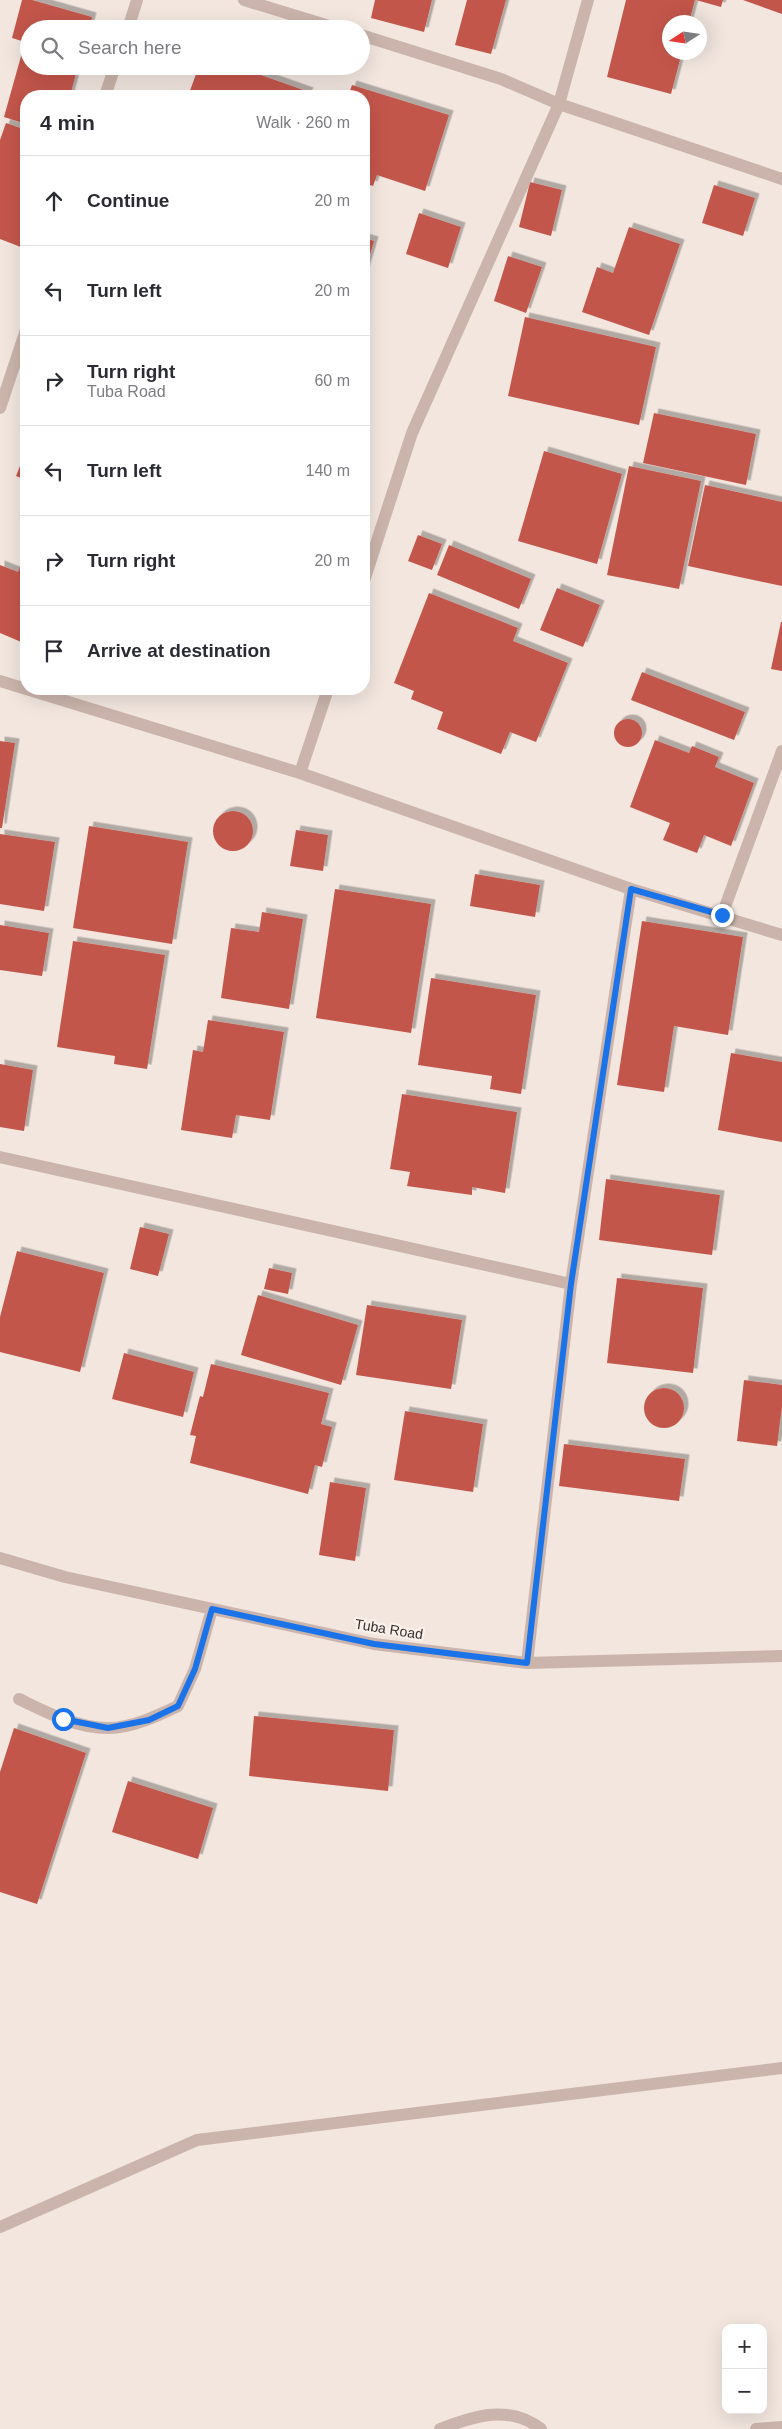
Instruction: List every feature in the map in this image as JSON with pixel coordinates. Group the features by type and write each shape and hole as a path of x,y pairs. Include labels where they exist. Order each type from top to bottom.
{"street":[{"path":"131,20 138,0"},
{"path":"244,0 310,20"},
{"path":"370,562 412,433 559,104 588,0"},
{"path":"370,38 501,79 559,104 782,179"},
{"path":"107,90 112,75"},
{"path":"0,408 20,348"},
{"path":"0,681 20,687"},
{"path":"46,695 300,773 631,889 722,915 782,935"},
{"path":"300,773 326,695"},
{"path":"722,915 782,751"},
{"path":"527,1663 571,1284 631,889"},
{"path":"0,1156 571,1284"},
{"name":"Tuba Road","path":"0,1558 65,1577 374,1644 527,1663 782,1656"},
{"path":"19,1699 63,1719 108,1728 149,1720 178,1706 195,1669 212,1609"},
{"path":"0,2227 197,2140 782,2068"},
{"path":"440,2429 470,2417 503,2412 531,2422 541,2429"},
{"path":"756,2429 782,2427"}],"building":[{"path":"22,0 32,0 92,17 91,20 20,20 20,40 12,38"},
{"path":"375,0 432,0 424,32 371,18"},
{"path":"467,0 506,0 491,54 455,45"},
{"path":"626,0 695,0 691,15 662,15 662,60 680,60 671,94 607,77"},
{"path":"696,0 723,0 721,7"},
{"path":"743,0 782,0 782,14"},
{"path":"20,60 20,75 76,75 72,90 20,90 20,122 4,117"},
{"path":"196,75 261,75 303,90 190,90"},
{"path":"352,85 368,90 350,90"},
{"path":"370,91 449,115 425,191 377,175 373,186 370,185"},
{"path":"6,123 20,128 20,247 0,239 0,140"},
{"path":"530,182 562,190 551,236 519,227"},
{"path":"714,185 755,198 743,236 702,223"},
{"path":"419,213 461,227 448,268 406,254"},
{"path":"629,227 680,244 649,335 582,312 597,267 613,273"},
{"path":"370,240 374,241 370,255"},
{"path":"508,256 542,267 526,313 494,301"},
{"path":"525,317 656,347 639,425 508,396"},
{"path":"654,413 756,434 746,485 643,463"},
{"path":"544,451 622,474 597,564 518,541"},
{"path":"20,466 20,478 16,476"},
{"path":"629,466 701,481 679,589 607,575"},
{"path":"705,485 782,502 782,586 688,566"},
{"path":"418,535 442,544 432,570 408,561"},
{"path":"449,545 531,579 519,609 437,575"},
{"path":"0,565 18,572 20,566 20,641 0,633"},
{"path":"557,588 600,605 583,647 540,630"},
{"path":"429,593 518,628 513,641 568,663 536,742 510,732 501,754 437,729 443,712 411,699 414,691 394,683"},
{"path":"782,622 782,671 771,669"},
{"path":"642,672 745,712 734,740 631,700"},
{"path":"628,719 638,723 642,733 638,743 628,747 618,743 614,733 618,723"},
{"path":"655,740 689,753 692,746 719,757 715,767 754,783 731,846 704,835 697,853 663,840 670,823 630,807"},
{"path":"0,741 15,743 2,828 0,828"},
{"path":"233,811 247,817 253,831 247,845 233,851 219,845 213,831 219,817"},
{"path":"89,826 188,842 172,944 73,928"},
{"path":"296,830 328,835 323,871 290,866"},
{"path":"0,834 55,842 44,911 0,904"},
{"path":"475,874 540,885 535,917 470,906"},
{"path":"335,889 431,904 411,1033 316,1018"},
{"path":"262,912 303,919 289,1009 221,998 231,928 259,932"},
{"path":"642,921 743,937 728,1035 674,1026 664,1092 617,1085"},
{"path":"0,925 49,933 42,976 0,970"},
{"path":"73,941 165,955 147,1069 114,1064 115,1056 57,1047"},
{"path":"431,978 536,995 521,1094 490,1089 492,1076 418,1065"},
{"path":"208,1020 284,1032 270,1120 236,1115 232,1138 181,1130 193,1050 203,1052"},
{"path":"731,1053 782,1062 782,1142 718,1130"},
{"path":"0,1064 33,1070 24,1131 0,1127"},
{"path":"402,1094 517,1112 505,1193 472,1187 472,1195 407,1186 410,1172 390,1169"},
{"path":"606,1179 720,1195 712,1255 599,1240"},
{"path":"140,1227 169,1234 158,1276 130,1269"},
{"path":"17,1251 104,1273 80,1372 0,1352 0,1317"},
{"path":"269,1268 292,1273 288,1294 264,1289"},
{"path":"617,1278 703,1288 693,1373 607,1363"},
{"path":"258,1295 358,1325 341,1385 241,1355"},
{"path":"367,1305 462,1320 451,1389 356,1375"},
{"path":"124,1353 194,1372 183,1417 112,1399"},
{"path":"211,1364 329,1393 321,1424 332,1427 322,1467 315,1465 308,1494 190,1463 196,1436 190,1435 200,1396 203,1397"},
{"path":"744,1380 782,1385 782,1406 777,1446 737,1441"},
{"path":"664,1388 678,1394 684,1408 678,1422 664,1428 650,1422 644,1408 650,1394"},
{"path":"405,1411 483,1424 473,1492 394,1480"},
{"path":"564,1444 685,1459 679,1501 559,1486"},
{"path":"330,1482 366,1488 355,1561 319,1555"},
{"path":"254,1716 394,1730 388,1791 249,1776"},
{"path":"14,1728 86,1753 37,1904 0,1892 0,1772"},
{"path":"128,1781 213,1808 198,1859 112,1832"}],"route":[{"path":"63,1719 108,1728 149,1720 178,1706 195,1669 212,1609 374,1644 527,1663 571,1284 631,889 722,915"}]}
